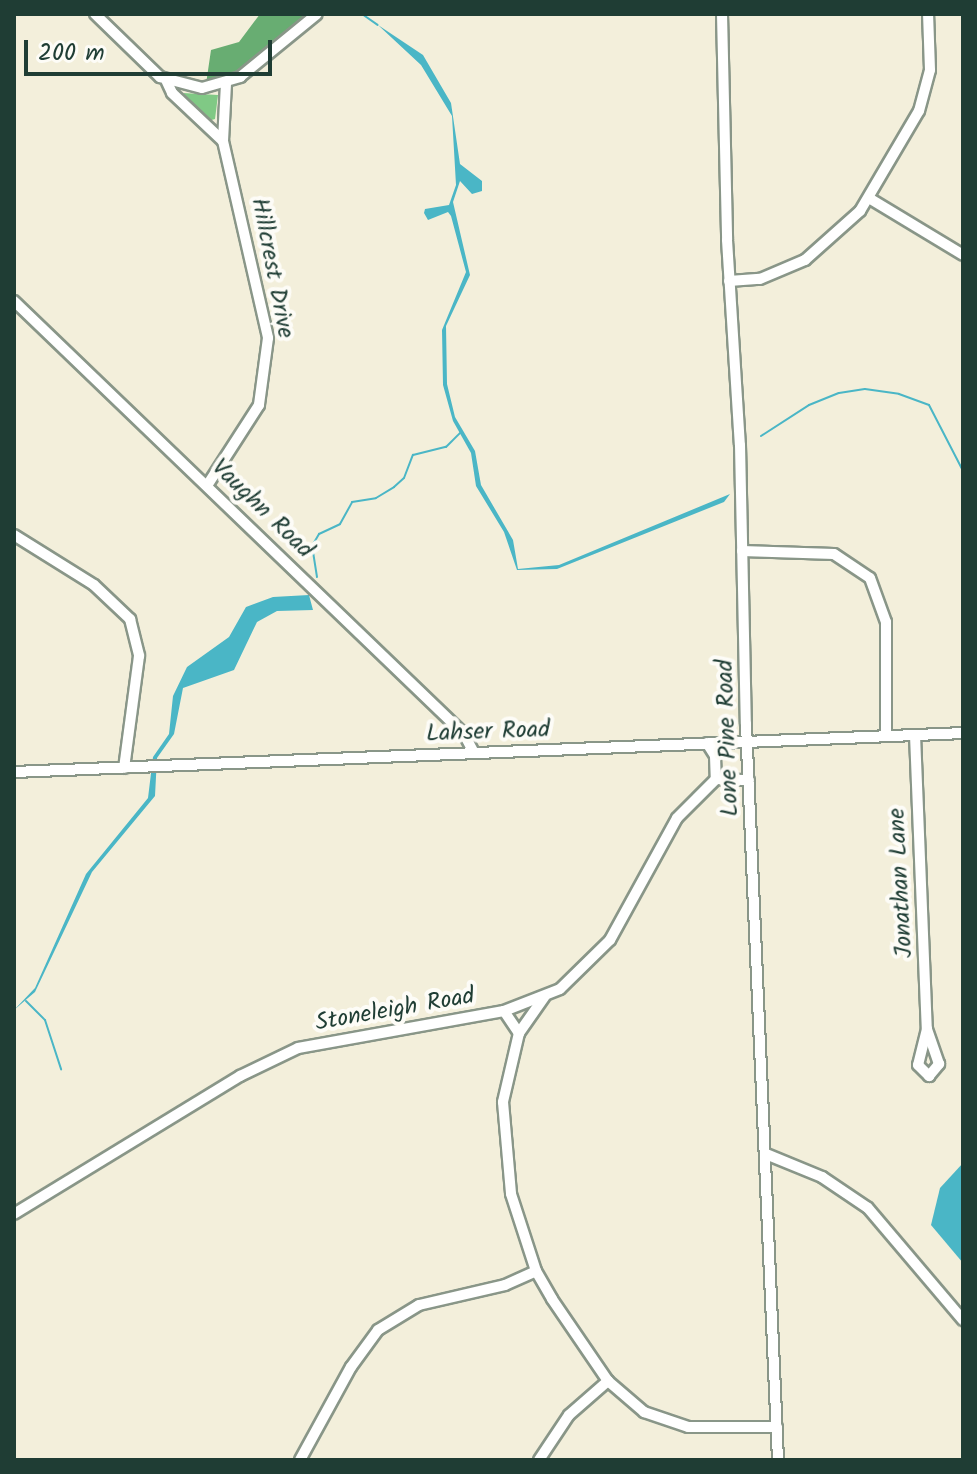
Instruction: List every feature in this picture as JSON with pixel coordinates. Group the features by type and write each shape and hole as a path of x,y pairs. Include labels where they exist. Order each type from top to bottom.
{"street":[{"path":"95,14 166,80 172,93 223,141"},
{"path":"166,80 196,88 226,84 317,14"},
{"name":"Lone Pine Road","path":"722,14 729,281 778,1460"},
{"path":"729,281 760,279 805,260 833,239 869,198 902,147 924,97 931,58 928,14"},
{"name":"Hillcrest Drive","path":"208,484 254,418 268,358 254,262 223,141 226,84"},
{"path":"869,198 963,255"},
{"name":"Vaughn Road","path":"14,301 208,484 464,734 474,753"},
{"path":"14,535 94,585 130,619 139,656 124,768"},
{"path":"742,551 822,551 844,558 870,578 886,622 886,736"},
{"name":"Lahser Road","path":"14,772 963,733"},
{"name":"Jonathan Lane","path":"915,735 927,1029"},
{"path":"707,743 715,756 716,779 749,780"},
{"name":"Stoneleigh Road","path":"14,1214 240,1076 298,1048 504,1011 560,989 610,940 668,832 716,779"},
{"path":"545,996 519,1033 503,1102 504,1145 511,1194 536,1271 608,1381 644,1412 678,1426 777,1427"},
{"path":"504,1011 519,1033"},
{"path":"766,1154 822,1177 868,1208 963,1320"},
{"path":"300,1460 351,1367 378,1330 419,1305 505,1285 536,1271"},
{"path":"539,1460 569,1415 608,1381"}],"green space":[{"path":"260,14 307,14 242,69 206,84 211,50 239,42"},
{"path":"183,93 218,95 215,119 208,121"}],"water":[{"path":"378,25 423,55 451,103 460,164 482,181 482,191 472,194 460,181 453,202 470,275 446,326 447,384 455,417 475,451 481,485 513,540 518,569 559,565 730,494 724,502 557,569 517,570 504,532 476,486 471,453 453,421 443,385 442,330 466,272 451,216 448,212 428,220 424,213 425,209 449,205 456,185 452,116 421,65"},
{"path":"309,595 313,610 277,611 257,622 234,670 183,688 174,734 157,758 155,796 92,872 35,992 14,1010 35,988 86,874 148,798 153,757 169,734 173,696 187,667 229,637 246,607 273,597"},
{"path":"963,1163 963,1263 931,1225 940,1188"}],"waterway":[{"path":"362,14 378,25"},
{"path":"761,436 809,405 839,393 865,389 899,394 929,405 963,471"},
{"path":"317,577 312,546 319,534 340,524 352,502 376,498 394,487 404,478 413,455 446,447 460,433"},
{"path":"26,1001 45,1020 61,1069"}]}
